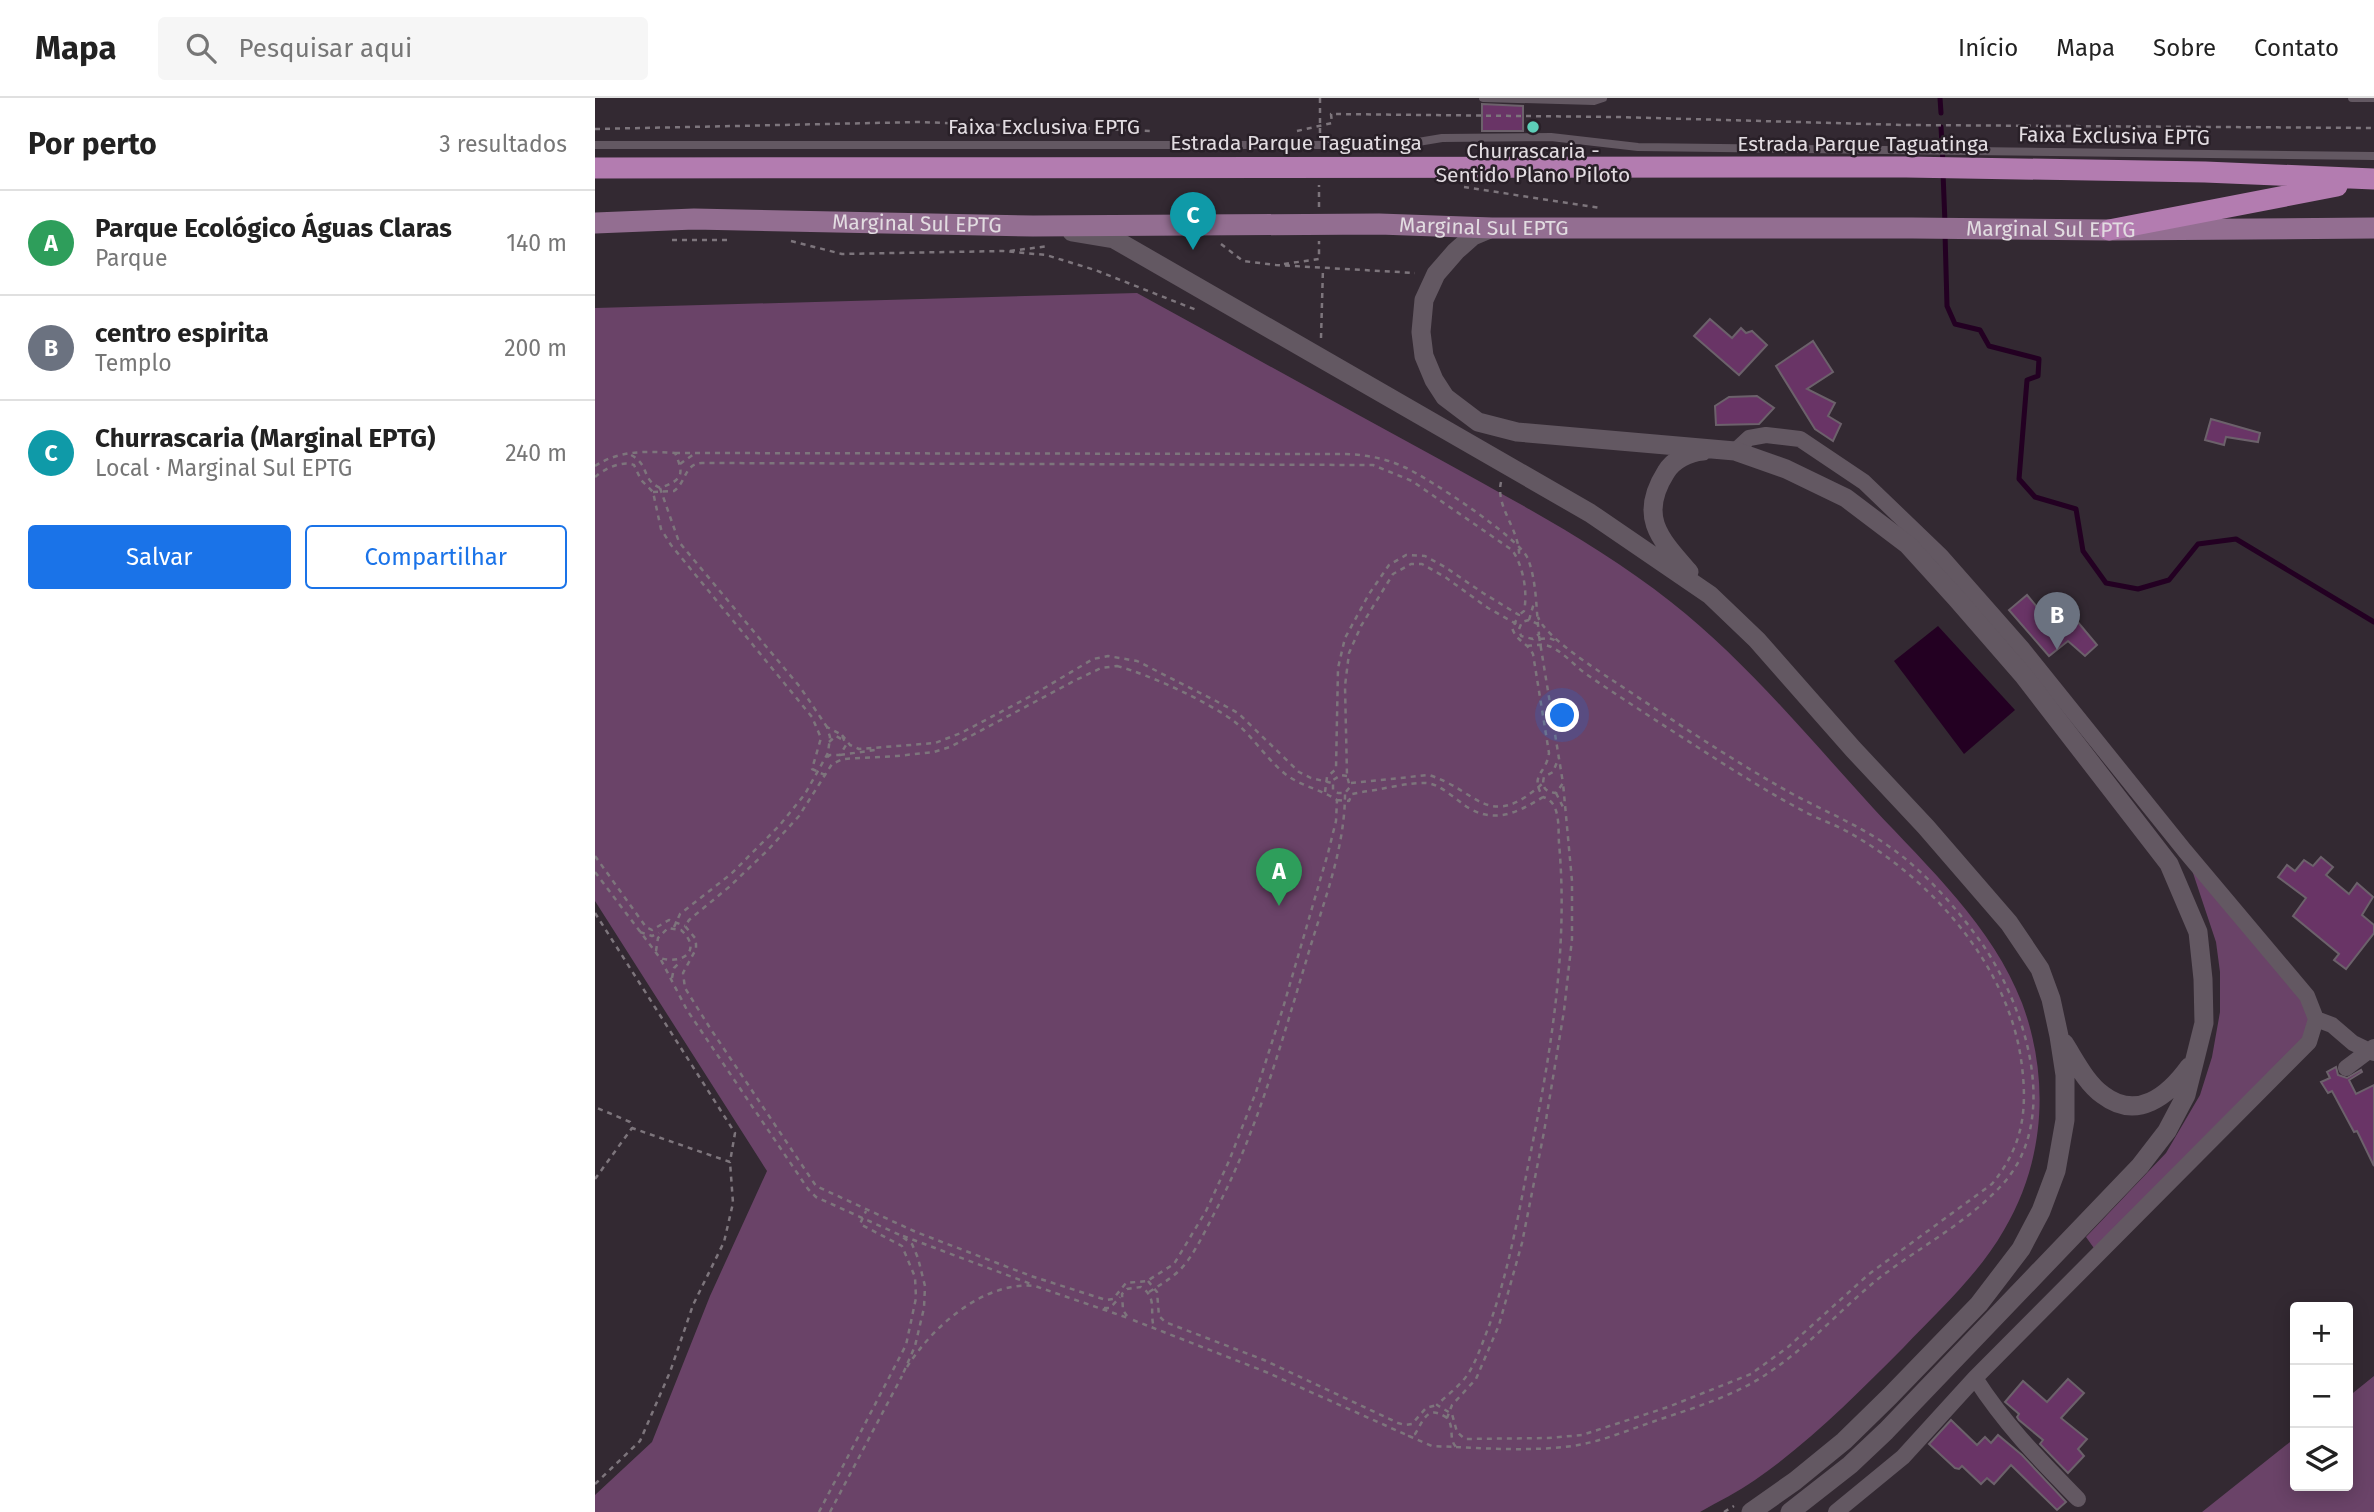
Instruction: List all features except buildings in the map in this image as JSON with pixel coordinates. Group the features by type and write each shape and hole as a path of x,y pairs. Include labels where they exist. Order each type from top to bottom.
{"highway":[{"name":"Estrada Parque Taguatinga","path":"595,168 1905,159 2373,179"},
{"path":"2109,230 2373,179"}],"main road":[{"name":"Marginal Sul EPTG","path":"595,223 694,219 1033,226 1379,224 1492,228 2374,228"}],"street":[{"path":"1033,226 1114,239 1590,513 1710,595"},
{"path":"1492,228 1473,236 1436,274 1425,300 1421,332 1424,356 1445,397 1478,422 1517,432 1735,451 1786,469 1846,498 1908,545 2023,675 2169,864 2198,932 2204,1023 2186,1095 2167,1131 2140,1166 1886,1431 1850,1465 1790,1512"},
{"path":"1743,1509 1795,1481 1844,1441 1979,1304 2021,1250 2041,1212 2059,1158 2065,1120 2065,1075 2051,999 2040,970 2009,923 1757,640 1710,595 1662,541 1653,515 1655,489 1669,466 1692,452 1735,451 1749,438 1766,435 1800,439 1864,482 1941,556 2022,648 2185,851 2307,996 2316,1019 2309,1042 1975,1378 1903,1457 1836,1512"},
{"path":"2316,1019 2332,1025 2353,1043 2373,1052"},
{"path":"2059,1036 2089,1081 2103,1096 2126,1106 2151,1104 2176,1084 2195,1059"},
{"path":"2346,1068 2373,1052"},
{"path":"1975,1378 2018,1439 2078,1499"}],"lane":[{"path":"1483,98 1594,101 1603,98"},
{"path":"2352,98 2374,98"},
{"name":"Faixa Exclusiva EPTG","path":"595,145 1401,145 1442,138 1551,137 1638,147 1905,159"},
{"name":"Faixa Exclusiva EPTG","path":"1984,161 2374,156"}],"path":[{"path":"1293,133 1332,123 1331,114"},
{"path":"1320,117 1331,114 1617,117 1990,126"},
{"path":"595,129 920,122 1155,131"},
{"path":"1905,125 2374,128"},
{"path":"1464,187 1599,208"},
{"path":"663,240 731,240"},
{"path":"785,240 842,254 1003,251 1046,255 1107,274 1200,311"},
{"path":"1319,258 1276,265 1436,274"},
{"path":"1320,358 1323,268"},
{"path":"627,453 638,458 651,484 661,490 674,491 684,481 688,468 702,463 1373,466 1412,481 1501,542 1519,561"},
{"path":"595,466 627,453 1364,455 1383,459 1416,473 1504,533 1520,547 1528,559 1563,783 1572,881 1570,961 1555,1069 1522,1243 1499,1325 1476,1379 1452,1405 1447,1418"},
{"path":"653,492 679,478 680,464 675,453"},
{"path":"680,464 697,453"},
{"path":"595,477 614,466 628,462 634,465 641,480 653,492 661,529 670,545 791,691 818,729 821,738 812,769 825,775"},
{"path":"1147,1281 1159,1299 1159,1317 1165,1322 1264,1360 1405,1425 1412,1424 1426,1408 1437,1405 1468,1375 1489,1324 1513,1239 1540,1103 1563,937 1563,882 1557,820 1552,801 1543,797 1537,788 1538,776 1545,769 1549,753 1535,662 1527,646 1516,638 1512,628 1524,611 1526,603 1519,561 1520,547 1499,497 1501,482 1496,479"},
{"path":"661,490 679,542 800,687 827,726 830,737 825,759"},
{"path":"1325,792 1327,777 1336,769 1338,668 1345,639 1369,594 1389,565 1406,555 1425,556 1445,566 1519,615"},
{"path":"1347,776 1336,777 1332,783 1333,790 1345,793 1349,790 1350,783 1347,776 1345,686 1349,653 1361,626 1393,574 1411,564 1432,569 1478,602 1520,626"},
{"path":"1529,620 1535,599"},
{"path":"595,872 660,958 687,1010 800,1180 816,1197 900,1235 1266,1371 1432,1446 1575,1446 1607,1438 1683,1412 1755,1381 1779,1366 1880,1278 1988,1199 2018,1163 2028,1137 2033,1088 2019,1016 2004,981 1982,944 1926,877 1893,849 1863,830 1804,801 1635,695 1568,648 1541,625 1538,617"},
{"path":"1538,624 1529,620 1522,622 1521,636 1528,639 1549,638 1568,648"},
{"path":"1437,1405 1456,1419 1457,1432 1465,1439 1568,1437 1598,1431 1668,1407 1751,1374 1788,1347 1869,1274 1992,1184 2007,1165 2022,1127 2022,1070 2015,1032 2004,999 1968,939 1922,887 1891,859 1851,833 1787,802 1739,774 1580,670 1553,647 1527,646"},
{"path":"675,925 684,910 731,874 779,826 830,755 935,743 961,733 1031,696 1093,659 1122,657 1150,666 1238,713 1299,772 1332,783"},
{"path":"685,926 696,913 729,887 767,851 799,816 832,764 842,759 897,757 950,747 1101,668 1117,666 1144,673 1232,720 1286,774 1337,800 1349,801 1352,794 1361,792 1426,783 1439,786 1475,811 1499,816 1522,810 1543,797"},
{"path":"827,726 842,734 854,748 889,748"},
{"path":"840,755 845,750 846,742 842,734"},
{"path":"828,743 836,736 842,737 846,742"},
{"path":"1350,783 1429,775 1468,797 1496,807 1518,802 1537,788 1544,777 1553,772 1559,757"},
{"path":"1542,783 1545,790 1556,793"},
{"path":"1556,793 1563,783"},
{"path":"1149,1292 1176,1275 1198,1245 1247,1144 1284,1037 1339,854 1345,819 1345,793"},
{"path":"1556,793 1566,815"},
{"path":"637,930 646,936 652,936 675,925 685,926 695,938 696,949 683,973 685,988 816,1186 866,1211 1018,1271 1106,1300 1113,1299 1126,1283 1147,1281 1174,1264 1206,1210 1229,1161 1256,1093 1287,996 1328,853 1336,821 1337,800"},
{"path":"595,856 646,928 652,929 669,920 689,940 686,957 674,968 671,975 673,985"},
{"path":"595,913 735,1133 730,1162 733,1203 724,1242 693,1305 670,1372 640,1441 595,1484"},
{"path":"656,953 657,938 662,931"},
{"path":"660,958 673,961 686,957"},
{"path":"595,1107 630,1122 632,1128"},
{"path":"632,1128 730,1162"},
{"path":"595,1178 632,1128"},
{"path":"819,1512 899,1363 912,1326 916,1298 915,1277 902,1246 860,1224 866,1211"},
{"path":"830,1512 902,1376 915,1346 925,1308 925,1286 918,1258 912,1244 900,1235"},
{"path":"902,1376 924,1342 962,1309 1018,1284 1035,1286"},
{"path":"1100,1308 1109,1308 1122,1294 1134,1287 1141,1287 1149,1292 1154,1328"},
{"path":"1122,1294 1123,1310 1131,1319"},
{"path":"1409,1436 1415,1434 1421,1421 1429,1414 1439,1414 1447,1418 1452,1427 1451,1441 1456,1447"},
{"path":"1724,1512 1743,1509"}],"shaded area":[{"path":"1137,293 1587,543 1671,602 1751,675 1937,876 1977,924 2010,975 2031,1031 2037,1060 2039,1119 2028,1176 2018,1204 2004,1230 1983,1262 1958,1291 1833,1417 1755,1480 1700,1512 595,1512 595,1495 652,1442 710,1296 767,1171 595,901 595,308"},
{"path":"1938,626 2015,710 1964,754 1894,661"},
{"path":"2188,858 2305,997 2311,1021 2306,1039 2096,1251 2086,1237 2166,1153 2200,1095 2212,1057 2220,1012 2220,972 2216,942"},
{"path":"2374,1376 2374,1512 2202,1512 2290,1442 2290,1491 2353,1491 2353,1393"}],"waterway":[{"path":"1940,98 1941,113"},
{"path":"1941,127 1943,163"},
{"path":"1943,173 1945,223"},
{"path":"1945,233 1947,306 1955,324 1980,330 1989,346 2039,359 2038,376 2027,380 2019,479 2035,497 2076,509 2083,551 2106,583 2138,589 2169,580 2198,544 2236,539 2374,622"}],"place":[{"name":"Churrascaria - Sentido Plano Piloto","path":"1533,127"},
{"name":"Churrascaria (Marginal EPTG)","path":"1193,250"},
{"name":"centro espirita","path":"2057,650"},
{"name":"Parque Ecológico Águas Claras","path":"1279,906"}]}
